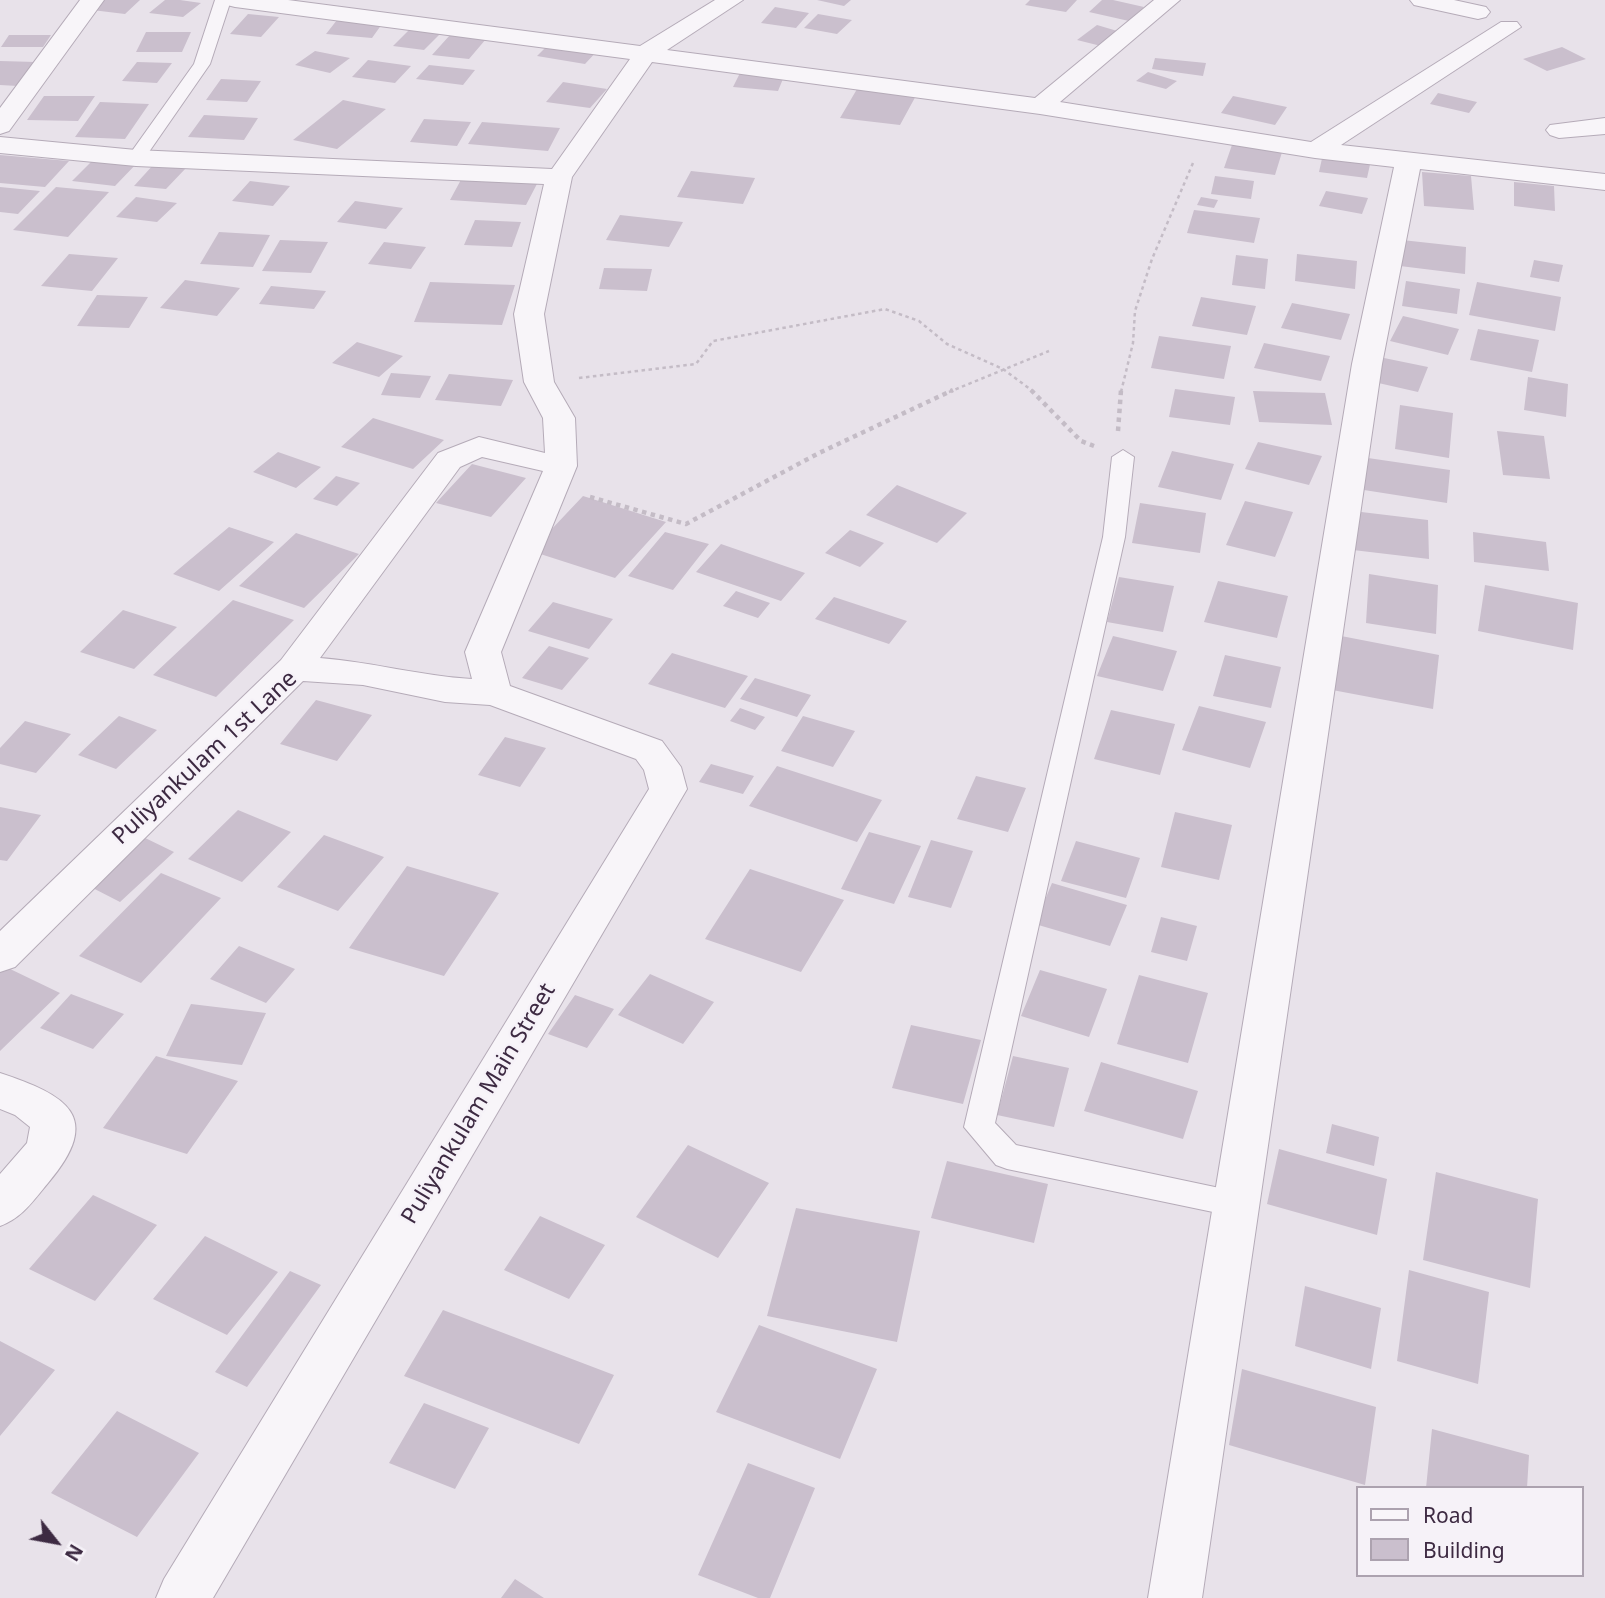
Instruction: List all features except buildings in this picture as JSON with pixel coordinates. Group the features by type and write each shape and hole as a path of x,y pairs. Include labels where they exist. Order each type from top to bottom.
{"street":[{"path":"0,126 92,0"},
{"path":"235,0 286,3 1040,106 1315,150 1605,182"},
{"path":"494,694 483,652 557,476 559,418 539,382 529,314 559,177 647,52 732,0"},
{"path":"1040,106 1168,0"},
{"path":"1422,0 1478,12"},
{"path":"1315,150 1508,27"},
{"path":"1559,130 1605,127"},
{"path":"0,145 136,158 559,177"},
{"path":"1175,1598 1367,364 1409,160"},
{"path":"294,668 449,460 479,447 557,476"},
{"name":"Puliyankulam 1st Lane","path":"0,956 294,668 363,673 445,690 494,694"},
{"name":"Puliyankulam Main Street","path":"183,1598 668,789 662,767 649,750 494,694"},
{"path":"0,1091 31,1102 53,1121 49,1150 0,1206"}],"lane":[{"path":"136,158 202,64 223,0"},
{"path":"1123,457 1114,537 979,1127 1007,1156 1237,1204"}],"path":[{"path":"1123,457 1118,439 1119,400 1133,343 1135,311 1152,259 1189,174 1203,132"},
{"path":"539,382 696,364 713,341 885,309 919,321 947,344 1003,369 1041,397 1081,441 1123,457"},
{"path":"557,476 686,524 760,482 1003,369 1049,351"}]}
